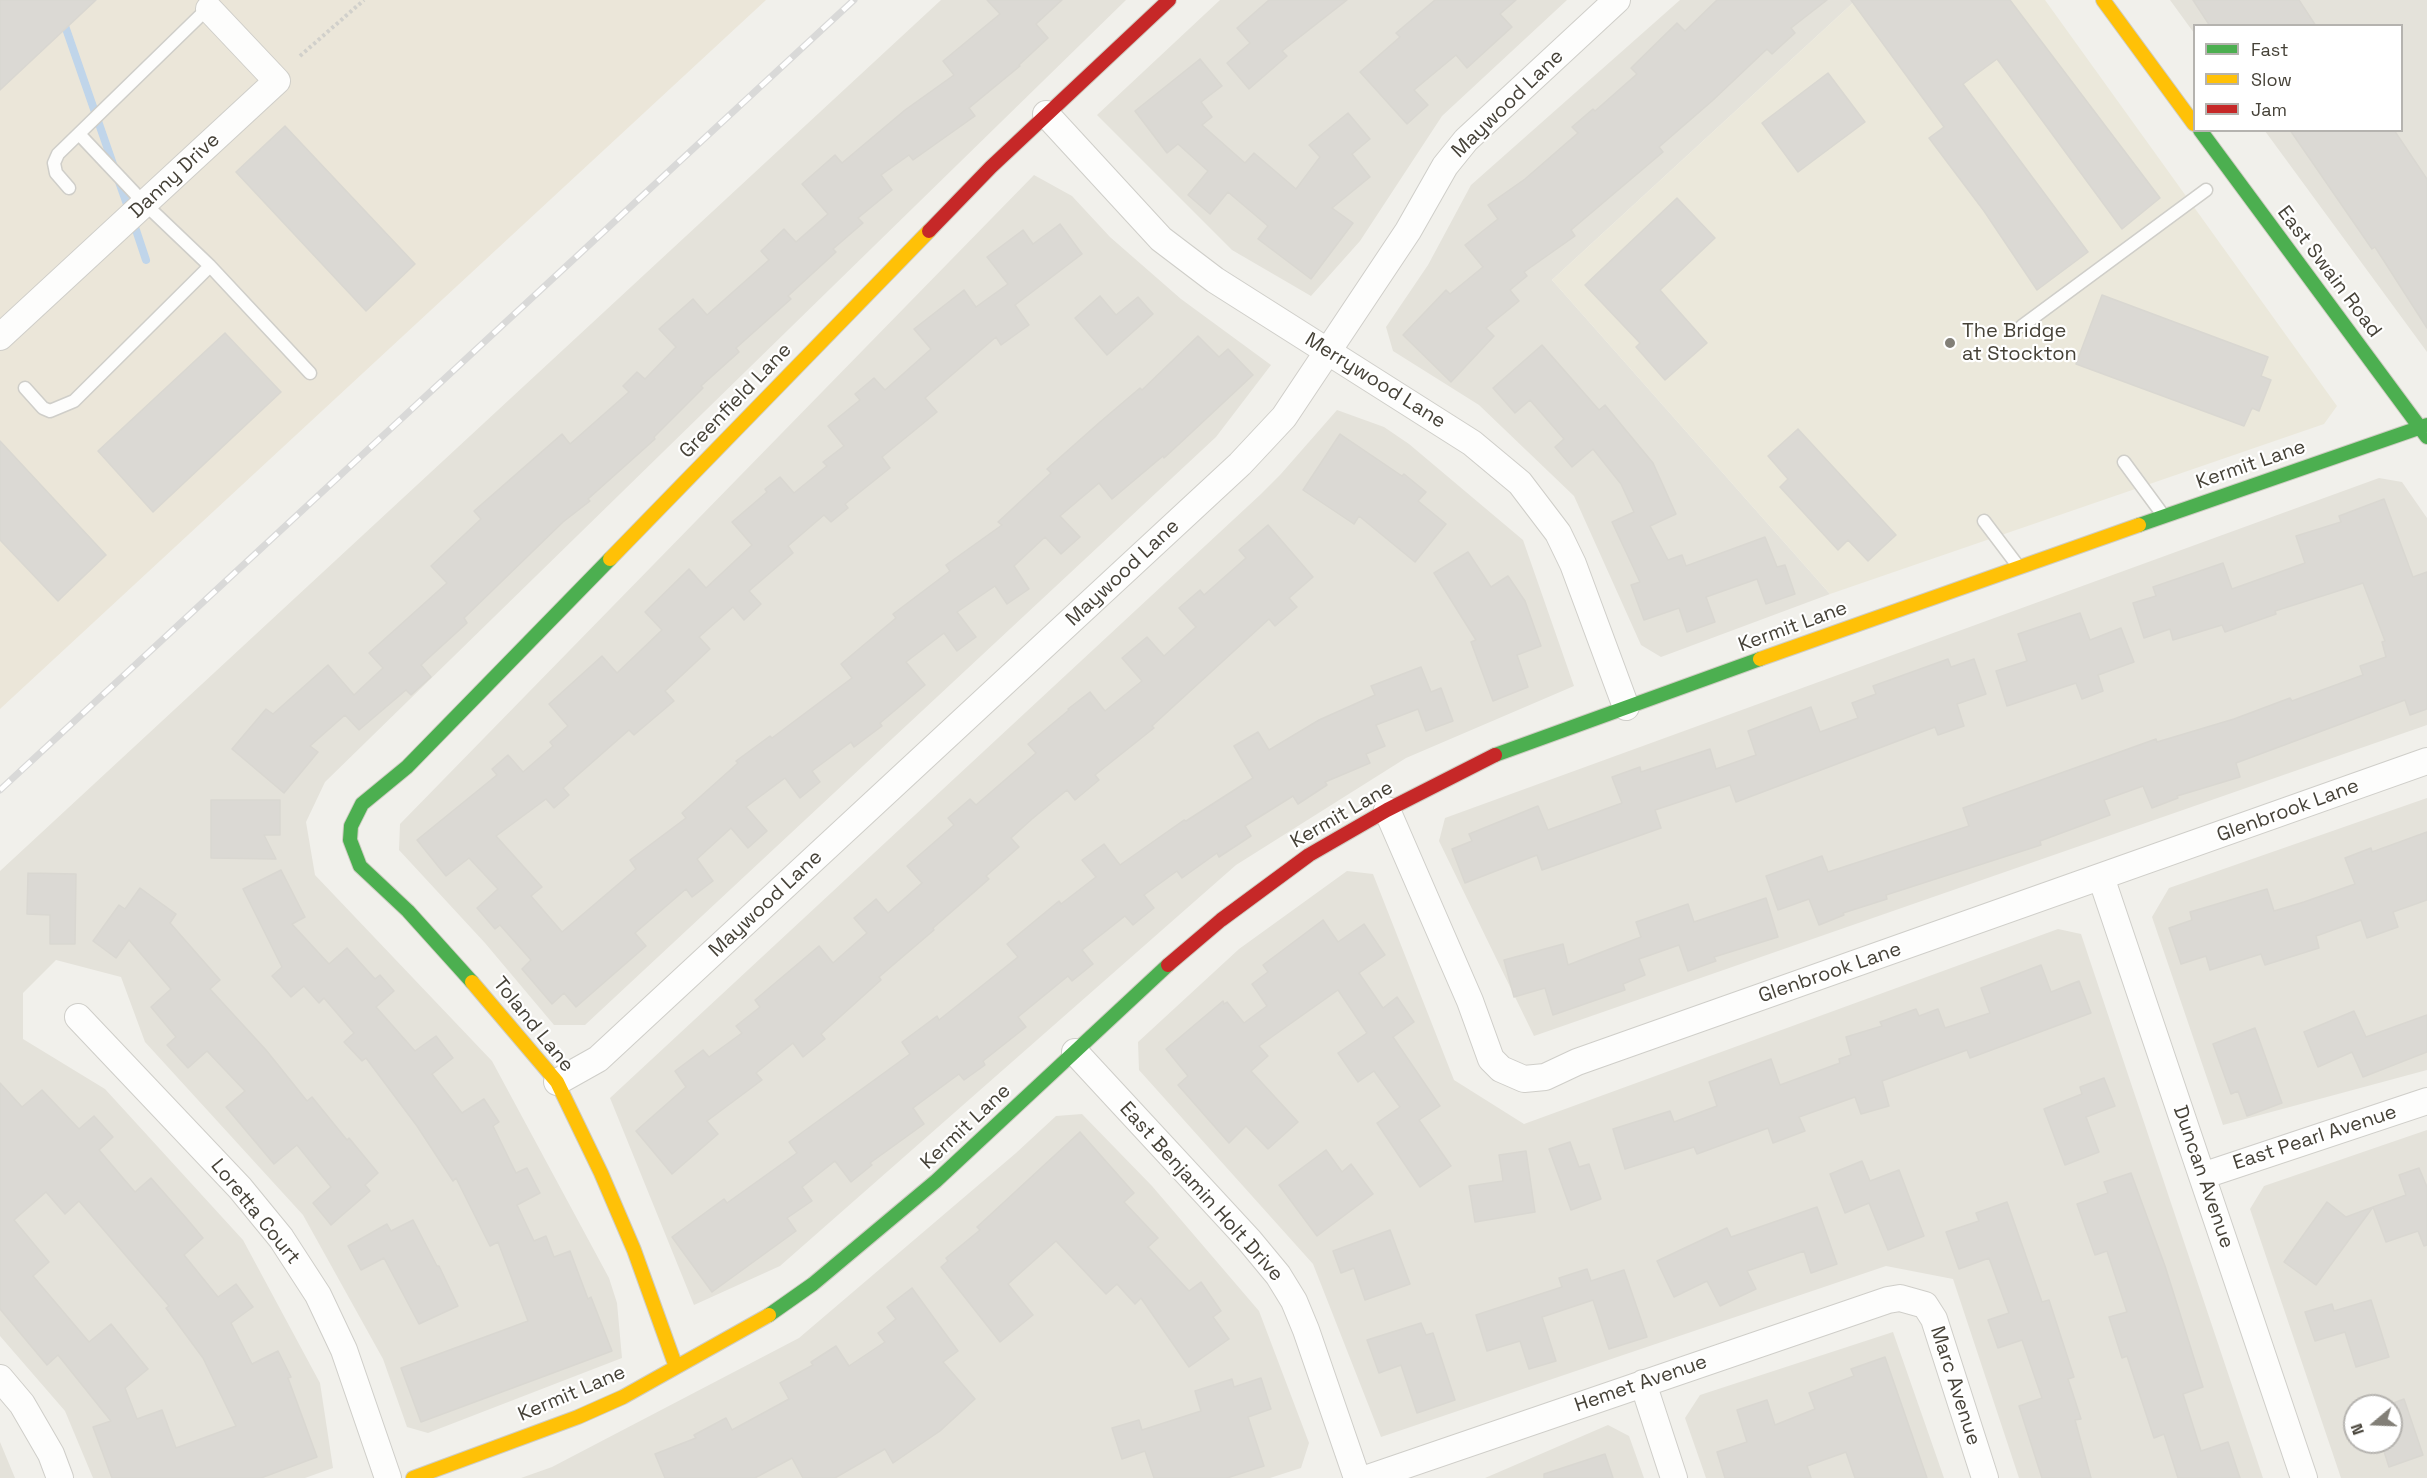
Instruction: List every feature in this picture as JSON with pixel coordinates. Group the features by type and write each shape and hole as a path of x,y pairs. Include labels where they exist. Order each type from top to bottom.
{"street":[{"name":"Greenfield Lane","path":"350,840 351,826 362,804 406,767 991,167 1168,0"},
{"name":"Maywood Lane","path":"557,1083 598,1059 1240,464 1284,417 1329,352 1408,231 1444,166 1466,140 1617,0"},
{"path":"2103,0 2193,123"},
{"name":"Danny Drive","path":"0,337 277,81 205,4"},
{"name":"Merrywood Lane","path":"1046,114 1161,239 1215,280 1472,443 1520,483 1558,533 1573,564 1626,706"},
{"name":"East Swain Road","path":"2201,132 2425,430"},
{"name":"Kermit Lane","path":"413,1478 578,1417 623,1397 761,1321 813,1284 936,1182 1170,963 1221,920 1309,855 1387,810 1489,757 1626,706 2164,516 2425,430"},
{"name":"Glenbrook Lane","path":"1387,810 1470,1001 1491,1059 1501,1069 1524,1079 1545,1077 1577,1062 2427,761"},
{"name":"Toland Lane","path":"350,840 360,866 408,911 456,963 557,1083 601,1173 634,1250 676,1367"},
{"name":"Duncan Avenue","path":"2101,877 2304,1478"},
{"name":"Loretta Court","path":"78,1017 240,1188 281,1238 318,1295 344,1350 388,1478"},
{"name":"East Benjamin Holt Drive","path":"1075,1052 1249,1240 1278,1275 1294,1301 1306,1330 1357,1478"},
{"name":"East Pearl Avenue","path":"2202,1176 2427,1101"},
{"name":"Hemet Avenue","path":"1368,1478 1888,1300 1900,1298 1916,1301"},
{"name":"Marc Avenue","path":"1916,1301 1924,1305 1934,1320 1985,1478"},
{"path":"0,1378 22,1404 51,1454 60,1478"},
{"path":"1643,1383 1674,1478"}],"lane":[{"path":"69,189 60,180 54,163 58,154 205,4"},
{"path":"79,134 145,204 210,266 310,373"},
{"path":"2022,326 2206,190"},
{"path":"25,388 43,408 50,411 74,401 210,266"},
{"path":"2124,462 2164,516"},
{"path":"1984,521 2019,567"}],"path":[{"path":"300,56 364,0"}],"shaded area":[{"path":"0,0 766,0 0,709"},
{"path":"941,0 1126,0 325,782 306,822 315,875 492,1061 609,1278 617,1303 622,1358 428,1433 407,1427 383,1359 303,1215 145,1042 121,977 56,960 23,993 23,1039 105,1089 243,1240 320,1383 333,1468 305,1478 93,1478 65,1411 0,1336 0,871"},
{"path":"1220,0 1567,0 1442,116 1360,241 1311,296 1232,250 1097,115"},
{"path":"1680,0 1856,0 1552,280 1830,594 1661,657 1641,645 1574,496 1479,405 1393,351 1386,327 1428,265 1471,185"},
{"name":"The Bridge at Stockton","path":"1856,0 2045,0 2337,406 2324,424 1830,594 1552,280"},
{"path":"2170,0 2427,0 2427,352 2266,132 2403,132 2403,24 2193,24 2193,32"},
{"path":"1034,175 1072,196 1110,237 1181,299 1271,365 1216,437 585,1025 554,1025 485,943 399,850 400,824"},
{"path":"1337,410 1384,427 1409,444 1523,540 1574,686 1406,758 1236,865 780,1266 694,1305 610,1098 1261,494"},
{"path":"2379,478 2402,482 2427,518 2427,725 1534,1036 1439,841 1445,818"},
{"path":"2427,798 2427,1070 2223,1125 2152,917 2169,888"},
{"path":"1347,871 1373,874 1454,1080 1524,1124 2058,929 2081,934 2263,1478 2019,1478 1953,1279 1886,1266 1381,1437 1313,1264 1139,1070 1138,1042 1239,949"},
{"path":"1082,1114 1152,1186 1259,1311 1309,1443 1301,1468 1270,1478 521,1478 552,1467 799,1338 1016,1153 1056,1116"},
{"path":"2427,1130 2427,1478 2341,1478 2250,1209 2264,1186"},
{"path":"1893,1332 1944,1478 1706,1478 1685,1418 1700,1395"},
{"path":"1608,1425 1629,1436 1644,1478 1485,1478"},
{"path":"0,1442 15,1478 0,1478"}],"building":[{"path":"0,0 96,0 0,90"},
{"path":"987,0 1062,0 1036,24 1048,38 1020,66 969,108 975,116 913,160 909,155 881,175 892,190 858,218 863,223 833,249 836,252 788,296 791,299 736,348 739,352 701,386 703,388 654,437 655,439 588,499 590,501 563,522 464,618 467,623 421,665 431,677 411,695 406,690 359,730 345,715 310,746 318,752 284,793 232,749 266,709 273,714 328,665 354,695 383,668 369,653 447,583 431,566 481,519 474,511 562,434 570,444 629,392 623,386 637,372 645,379 676,347 659,329 693,299 707,315 769,260 761,251 784,229 796,242 828,214 802,184 835,155 842,163 905,110 954,75 943,61 1000,14"},
{"path":"1269,0 1347,0 1282,51 1287,56 1249,89 1227,63 1250,43 1237,28"},
{"path":"1435,0 1516,0 1500,14 1512,27 1467,68 1456,55 1414,90 1428,105 1407,124 1360,72 1400,37 1396,33"},
{"path":"1717,0 1827,0 1791,28 1795,33 1772,54 1767,49 1659,147 1663,152 1571,230 1575,236 1524,272 1527,276 1510,290 1519,301 1486,328 1494,336 1451,382 1403,335 1446,290 1450,294 1483,267 1465,245 1498,219 1488,205 1525,179 1578,133 1572,127 1593,109 1595,111 1637,74 1631,68 1677,23 1685,31"},
{"path":"1851,0 2010,0 2160,198 2122,229 1997,59 1963,84 2088,252 2037,290 1984,211 1929,138 1944,127"},
{"path":"2193,0 2299,0 2315,24 2209,24"},
{"path":"1200,59 1222,86 1201,102 1212,117 1202,125 1245,163 1254,153 1296,189 1320,157 1309,145 1348,113 1370,139 1352,154 1370,177 1332,208 1353,223 1311,279 1258,239 1268,226 1228,192 1210,214 1188,195 1208,171 1178,144 1167,153 1135,111"},
{"path":"1828,73 1865,122 1798,172 1762,123"},
{"path":"285,126 415,264 366,311 236,172"},
{"path":"2291,132 2395,132 2427,179 2427,328 2375,247 2372,249"},
{"path":"1677,198 1715,238 1660,290 1707,343 1665,380 1636,347 1640,343 1585,285"},
{"path":"1060,224 1082,254 1015,305 1029,325 1001,345 996,337 925,398 937,412 882,457 890,468 845,504 848,508 831,522 824,515 788,546 793,553 749,591 761,604 744,620 733,607 699,637 710,649 665,691 674,701 634,735 629,730 563,788 569,795 554,808 546,799 496,836 542,887 531,896 562,932 636,869 630,860 686,818 682,813 738,763 736,761 770,736 772,738 852,678 841,664 896,618 893,614 950,571 946,565 1002,525 998,522 1051,473 1047,469 1140,388 1142,390 1198,336 1219,357 1228,349 1253,375 1164,458 1163,456 1112,499 1099,483 1060,516 1080,537 1061,554 1045,537 1014,566 1029,589 1007,604 995,586 957,612 976,637 957,651 944,633 906,662 925,685 880,723 882,726 854,747 851,742 812,771 820,782 800,798 785,778 746,807 767,831 748,848 731,828 697,859 713,881 692,897 686,889 635,933 646,946 576,1007 564,993 552,1004 522,969 531,960 500,925 495,929 477,908 498,889 469,858 446,876 417,840 497,775 492,769 508,755 523,772 553,746 550,742 568,726 549,704 602,656 617,673 662,630 645,612 689,569 706,588 752,545 732,522 767,492 765,489 780,477 794,493 827,466 823,462 844,446 828,426 860,400 855,394 874,378 885,390 931,349 914,329 964,290 976,307 1008,284 987,257 1023,230 1033,244"},
{"path":"2102,295 2268,357 2261,376 2271,380 2259,411 2252,408 2244,426 2076,364"},
{"path":"1100,296 1116,315 1138,297 1153,314 1107,355 1075,318"},
{"path":"225,333 281,392 153,512 98,451"},
{"path":"1542,345 1599,410 1605,405 1653,463 1676,514 1650,526 1668,560 1682,555 1686,566 1765,537 1777,567 1785,565 1795,594 1766,604 1757,579 1706,597 1715,622 1687,632 1679,608 1644,620 1631,585 1640,582 1612,522 1634,512 1621,484 1593,449 1572,467 1555,447 1564,439 1530,400 1515,413 1493,388"},
{"path":"1798,429 1896,535 1868,561 1848,540 1838,550 1780,487 1788,479 1768,456"},
{"path":"1340,434 1402,476 1404,474 1426,492 1418,501 1446,524 1415,562 1359,516 1354,524 1303,490"},
{"path":"0,441 106,555 58,601 0,540"},
{"path":"2384,499 2413,577 2427,572 2427,709 2410,715 2405,700 2236,763 2240,777 2177,796 2178,798 2152,808 2143,786 2104,800 2110,815 2040,841 2041,845 1886,895 1887,899 1843,913 1844,915 1819,925 1809,899 1778,910 1766,876 1822,856 1828,872 1969,826 1963,808 2156,739 2157,742 2234,719 2363,675 2360,666 2386,657 2382,642 2385,641 2363,583 2275,611 2276,614 2225,632 2222,625 2173,640 2170,629 2144,638 2133,603 2156,596 2153,587 2223,563 2232,589 2305,563 2296,536 2341,522 2339,516"},
{"path":"1268,525 1313,577 1289,598 1297,607 1275,626 1269,619 1152,726 1154,728 1095,775 1099,780 1075,800 1067,790 1011,838 1019,847 986,876 989,879 879,977 881,980 821,1034 825,1039 803,1057 793,1043 756,1073 762,1080 707,1121 718,1134 672,1174 636,1131 686,1087 675,1071 703,1050 709,1057 742,1033 736,1026 760,1007 755,1000 819,946 833,963 867,933 854,918 876,899 888,913 922,883 907,866 954,825 948,818 970,799 976,805 1036,753 1028,744 1068,709 1090,692 1105,711 1142,681 1122,658 1147,637 1164,656 1196,627 1179,608 1200,590 1204,595 1246,558 1239,550"},
{"path":"1468,552 1491,587 1508,576 1525,601 1541,646 1517,655 1528,687 1493,701 1471,642 1476,640 1434,573"},
{"path":"2080,613 2090,640 2121,628 2134,662 2098,675 2103,691 2082,699 2076,683 2007,706 1996,671 2027,661 2018,634"},
{"path":"1948,659 1951,667 1974,659 1986,694 1957,704 1964,726 1938,735 1935,727 1736,802 1730,785 1655,810 1661,828 1542,870 1537,855 1465,883 1452,849 1472,841 1469,834 1538,806 1548,830 1622,803 1612,777 1640,767 1641,772 1710,749 1716,769 1756,755 1748,731 1811,707 1820,732 1858,718 1852,703 1876,694 1873,686"},
{"path":"1421,667 1431,692 1441,688 1453,721 1426,731 1418,709 1376,725 1385,746 1366,754 1370,763 1325,782 1327,785 1298,804 1293,796 1245,826 1251,836 1219,857 1217,853 1182,878 1177,871 1144,895 1154,908 1133,925 1125,916 1082,950 1093,964 1072,981 1068,976 1018,1017 1026,1027 983,1061 985,1065 964,1080 959,1074 913,1108 924,1124 870,1163 872,1165 851,1182 835,1161 802,1187 812,1201 787,1218 796,1231 712,1292 672,1237 724,1199 727,1203 797,1153 789,1142 910,1054 902,1042 937,1016 939,1020 1018,957 1007,944 1059,901 1061,904 1096,877 1082,860 1104,844 1120,865 1184,820 1186,821 1253,778 1234,746 1258,732 1269,750 1319,720 1375,695 1371,686"},
{"path":"211,800 280,800 280,835 264,835 276,859 211,858"},
{"path":"2427,832 2427,900 2393,912 2398,927 2367,938 2361,920 2316,936 2319,948 2265,965 2261,954 2210,970 2206,956 2181,964 2169,928 2192,920 2190,912 2267,889 2274,911 2304,902 2355,884 2345,858 2371,848 2372,852"},
{"path":"281,870 305,917 292,924 329,964 347,948 375,979 380,975 394,991 376,1007 415,1051 436,1036 453,1058 432,1074 462,1113 484,1099 499,1122 493,1126 516,1173 527,1168 540,1193 517,1205 534,1241 546,1236 554,1257 570,1251 588,1299 591,1297 612,1351 421,1422 401,1368 528,1321 498,1242 490,1246 456,1178 453,1181 417,1126 366,1058 362,1061 344,1042 354,1033 324,998 319,1003 304,986 291,997 272,976 282,967 243,889"},
{"path":"28,873 76,874 75,944 50,944 50,915 27,914"},
{"path":"140,888 176,914 170,923 220,980 210,989 266,1050 307,1101 312,1097 378,1173 365,1185 370,1191 331,1225 313,1203 331,1187 297,1145 274,1164 226,1107 245,1091 207,1051 188,1068 167,1045 176,1037 151,1007 171,989 129,940 116,958 93,941 119,905 125,909"},
{"path":"1766,898 1778,937 1714,957 1716,961 1688,971 1679,945 1639,959 1645,975 1623,984 1625,990 1553,1015 1545,988 1514,997 1504,960 1563,944 1568,965 1641,937 1636,922 1688,904 1694,922"},
{"path":"1323,920 1338,942 1364,924 1385,955 1359,973 1383,1008 1397,997 1414,1022 1393,1037 1440,1106 1419,1120 1451,1166 1420,1187 1377,1123 1400,1107 1374,1071 1358,1082 1338,1053 1367,1033 1338,990 1259,1046 1268,1056 1251,1071 1298,1122 1268,1149 1246,1126 1229,1143 1178,1085 1188,1076 1166,1049 1223,1001 1224,1004 1227,1002 1244,1023 1267,1006 1252,984 1268,972 1263,965"},
{"path":"2041,965 2051,992 2079,981 2091,1013 1970,1058 1967,1050 1882,1081 1889,1106 1861,1114 1855,1097 1799,1117 1805,1131 1773,1143 1768,1128 1697,1154 1694,1147 1625,1169 1613,1129 1670,1111 1674,1122 1717,1106 1709,1082 1771,1059 1780,1085 1840,1063 1839,1059 1851,1055 1846,1037 1882,1026 1880,1022 1916,1009 1919,1016 1938,1009 1945,1028 1990,1013 1981,988"},
{"path":"2354,1011 2366,1037 2427,1015 2427,1052 2363,1077 2352,1052 2318,1067 2304,1032"},
{"path":"2255,1028 2282,1103 2247,1116 2238,1091 2231,1094 2213,1044"},
{"path":"2104,1078 2115,1106 2086,1117 2099,1152 2065,1165 2044,1109 2082,1094 2080,1087"},
{"path":"0,1083 22,1107 42,1090 79,1129 94,1116 113,1137 99,1150 135,1192 151,1178 187,1219 203,1238 184,1255 218,1297 236,1284 253,1307 231,1323 252,1364 278,1351 291,1377 288,1378 317,1457 261,1478 112,1478 93,1427 111,1421 58,1355 47,1365 0,1309","holes":["46,1192 65,1214 79,1201 169,1306 166,1308 203,1358 236,1426 176,1448 162,1410 137,1419 125,1388 148,1369 111,1324 89,1342 33,1276 49,1262 14,1220"]},
{"path":"1080,1132 1134,1193 1124,1202 1158,1238 1148,1247 1189,1291 1201,1282 1221,1311 1213,1317 1229,1339 1189,1367 1141,1298 1135,1304 1117,1284 1106,1294 1056,1241 1008,1284 1033,1315 1000,1342 941,1267 948,1261 946,1258 980,1230 977,1227"},
{"path":"1570,1142 1579,1167 1589,1164 1601,1199 1571,1210 1549,1149"},
{"path":"1326,1150 1342,1172 1351,1164 1373,1194 1317,1236 1279,1185"},
{"path":"1526,1151 1535,1212 1475,1222 1469,1186 1503,1181 1499,1155"},
{"path":"1862,1161 1870,1181 1899,1170 1924,1236 1888,1250 1869,1203 1845,1213 1830,1174"},
{"path":"2419,1168 2427,1187 2427,1245 2424,1246 2418,1231 2386,1242 2373,1207 2406,1195 2399,1175"},
{"path":"2131,1173 2165,1266 2203,1387 2183,1394 2201,1451 2228,1442 2240,1478 2178,1478 2164,1434 2154,1438 2127,1356 2122,1358 2109,1317 2127,1312 2107,1251 2095,1255 2077,1204 2108,1193 2104,1182"},
{"path":"2007,1202 2042,1302 2049,1300 2074,1377 2068,1379 2081,1419 2075,1420 2091,1478 2042,1478 2019,1406 2042,1398 2022,1340 1998,1348 1988,1320 2009,1313 1989,1258 1959,1269 1946,1232 1979,1221 1976,1213"},
{"path":"2327,1202 2346,1217 2373,1207 2316,1285 2284,1262"},
{"path":"1817,1207 1837,1264 1811,1273 1804,1251 1747,1271 1756,1289 1720,1306 1707,1281 1674,1297 1657,1261 1727,1228 1731,1237"},
{"path":"413,1220 458,1306 419,1324 384,1258 361,1270 348,1246 387,1224 391,1231"},
{"path":"1390,1230 1410,1284 1365,1300 1354,1268 1341,1273 1333,1251"},
{"path":"1587,1269 1591,1281 1624,1270 1647,1337 1609,1349 1593,1300 1542,1317 1556,1361 1529,1369 1520,1341 1487,1351 1476,1315 1562,1287 1559,1278"},
{"path":"912,1288 958,1351 943,1362 975,1399 940,1431 893,1463 885,1449 835,1478 803,1478 792,1458 755,1478 665,1478 655,1454 696,1438 694,1435 726,1418 732,1430 789,1399 780,1383 813,1365 811,1362 836,1346 849,1366 885,1342 878,1333 896,1319 887,1307"},
{"path":"2371,1300 2389,1357 2356,1367 2345,1332 2315,1341 2305,1312 2332,1304 2334,1311"},
{"path":"1421,1323 1426,1335 1433,1333 1455,1400 1417,1413 1401,1365 1379,1373 1367,1340"},
{"path":"1885,1357 1927,1478 1855,1478 1846,1452 1807,1466 1811,1478 1725,1478 1717,1452 1747,1442 1737,1410 1767,1400 1775,1425 1815,1409 1809,1393 1854,1376 1851,1369"},
{"path":"1261,1378 1271,1409 1248,1417 1264,1466 1227,1478 1154,1478 1145,1451 1122,1459 1112,1428 1139,1420 1142,1430 1201,1411 1195,1391 1232,1379 1234,1387"},
{"path":"2403,1399 2423,1455 2389,1467 2385,1454 2403,1454"},
{"path":"1605,1454 1613,1478 1544,1478 1544,1474"}],"waterway":[{"path":"63,20 114,167"},
{"path":"118,179 129,210"},
{"path":"133,221 146,260"}],"railway":[{"path":"0,790 854,0"}],"traffic: fast":[{"path":"2201,132 2427,437"},
{"path":"2139,525 2427,425"},
{"path":"472,982 408,911 360,866 350,840 351,826 362,804 407,767 610,559"},
{"path":"1495,755 1760,659"},
{"path":"769,1315 813,1284 936,1181 1168,965"}],"traffic: slow":[{"path":"2103,0 2193,123"},
{"path":"610,559 929,231"},
{"path":"1760,659 2139,525"},
{"path":"472,982 557,1082 601,1173 634,1250 676,1367"},
{"path":"413,1478 578,1417 623,1397 769,1315"}],"traffic: jam":[{"path":"929,231 991,167 1169,0"},
{"path":"1168,965 1221,920 1309,855 1387,810 1495,755"}],"place":[{"name":"The Bridge at Stockton","path":"1950,343"}]}
